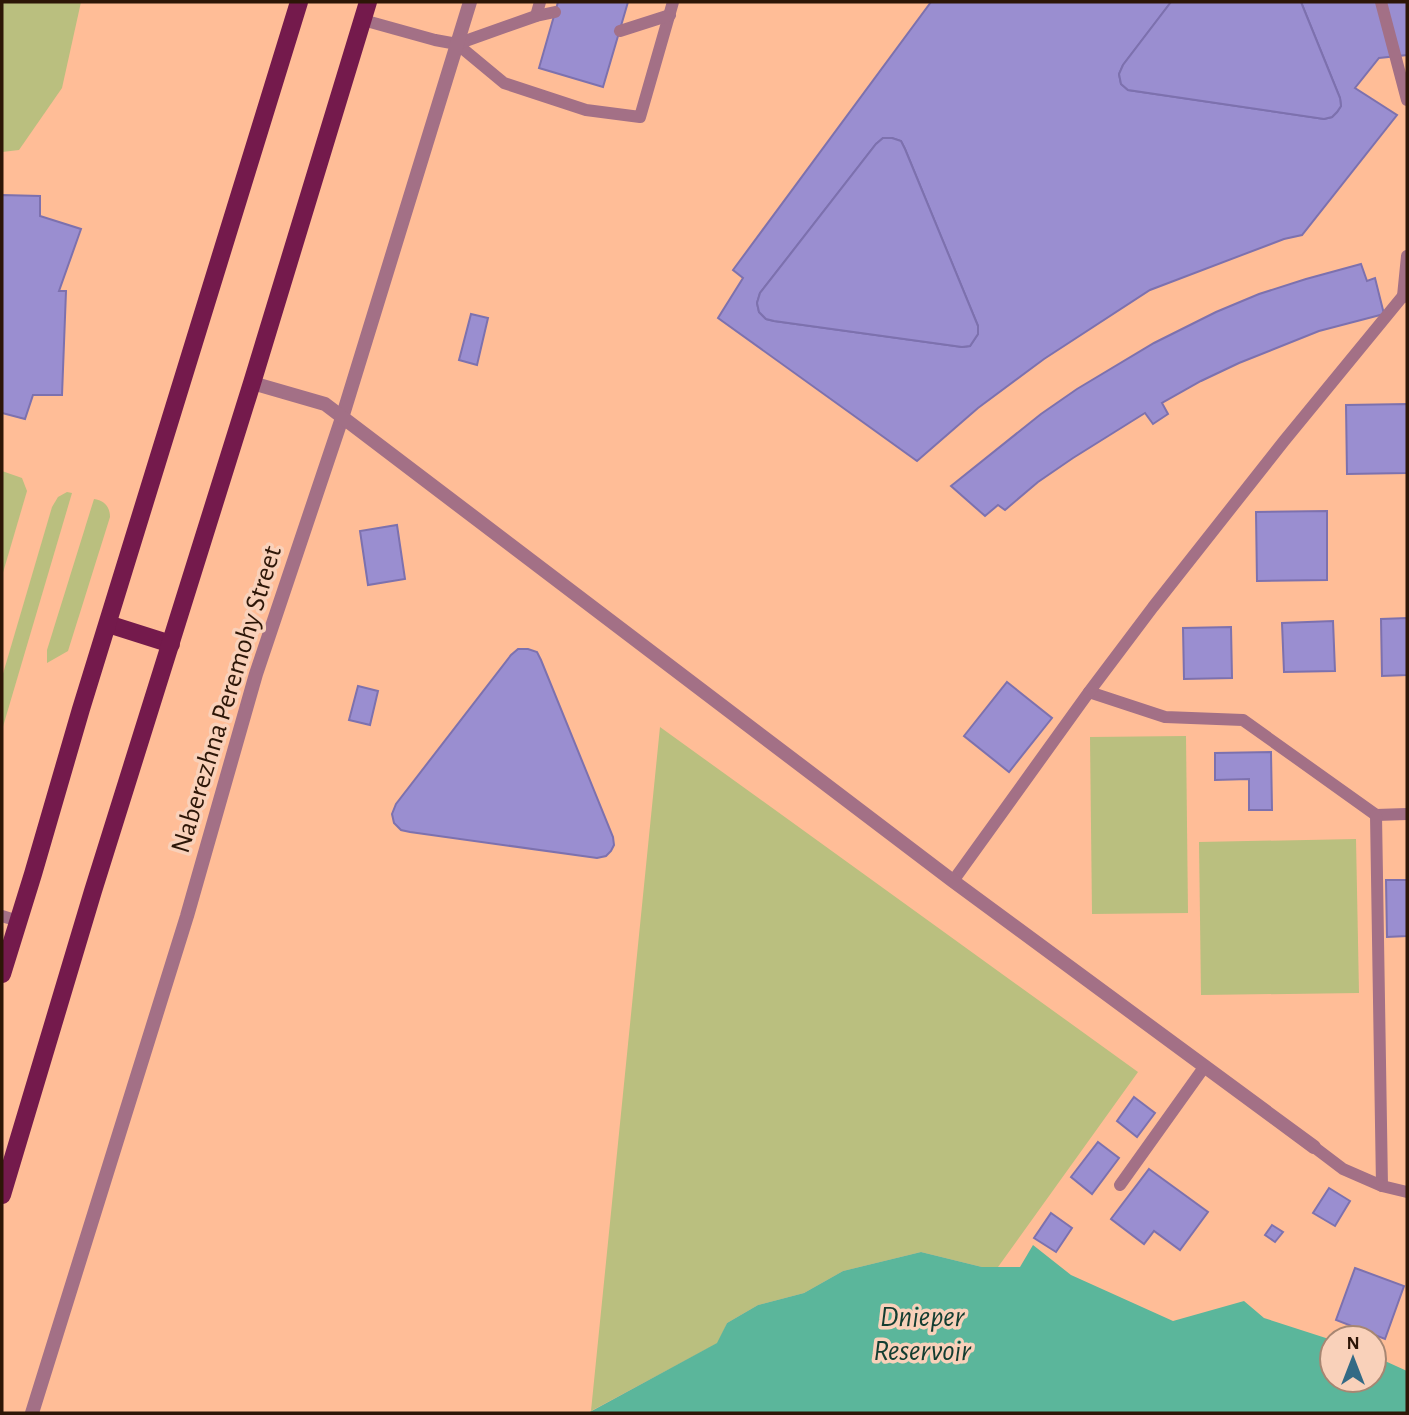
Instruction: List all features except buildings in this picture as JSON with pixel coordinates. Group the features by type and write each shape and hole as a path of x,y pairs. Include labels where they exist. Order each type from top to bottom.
{"main road":[{"path":"2,974 10,919 108,624 299,2"},
{"path":"2,1195 93,891 368,2"},
{"path":"108,624 171,644"}],"street":[{"name":"Naberezhna Peremohy Street","path":"32,1413 187,916 256,674 342,418 470,2"},
{"path":"252,383 325,404 953,881 1314,1147"}],"lane":[{"path":"536,16 540,2"},
{"path":"1381,2 1407,100"},
{"path":"363,20 457,44 504,83 586,110 640,117 672,8"},
{"path":"620,30 672,8"},
{"path":"457,44 555,12"},
{"path":"953,881 1153,607 1276,451 1406,296 1407,256"},
{"path":"1089,692 1165,717 1243,720 1376,815 1407,814"},
{"path":"1376,815 1382,1186"},
{"path":"1120,1185 1205,1066"},
{"path":"1314,1147 1343,1168 1382,1186 1407,1192"}],"green space":[{"path":"2,2 81,2 62,88 19,150 2,152"},
{"path":"2,471 22,478 27,491 2,576"},
{"path":"67,492 72,493 2,730 2,677 52,507 58,497"},
{"path":"94,499 106,505 110,517 68,651 47,663 47,650"},
{"path":"660,727 1138,1072 998,1267 982,1267 921,1252 843,1271 804,1293 758,1305 727,1323 718,1343 591,1411"},
{"path":"1186,736 1188,913 1092,914 1090,737"},
{"path":"1356,839 1359,993 1201,995 1199,842"}],"water":[{"name":"Dnieper Reservoir","path":"1033,1245 1071,1275 1173,1321 1244,1301 1264,1318 1318,1335 1318,1394 1388,1394 1388,1362 1407,1371 1407,1413 588,1413 717,1343 727,1323 758,1305 804,1293 843,1271 921,1252 982,1267 1020,1267"}]}
